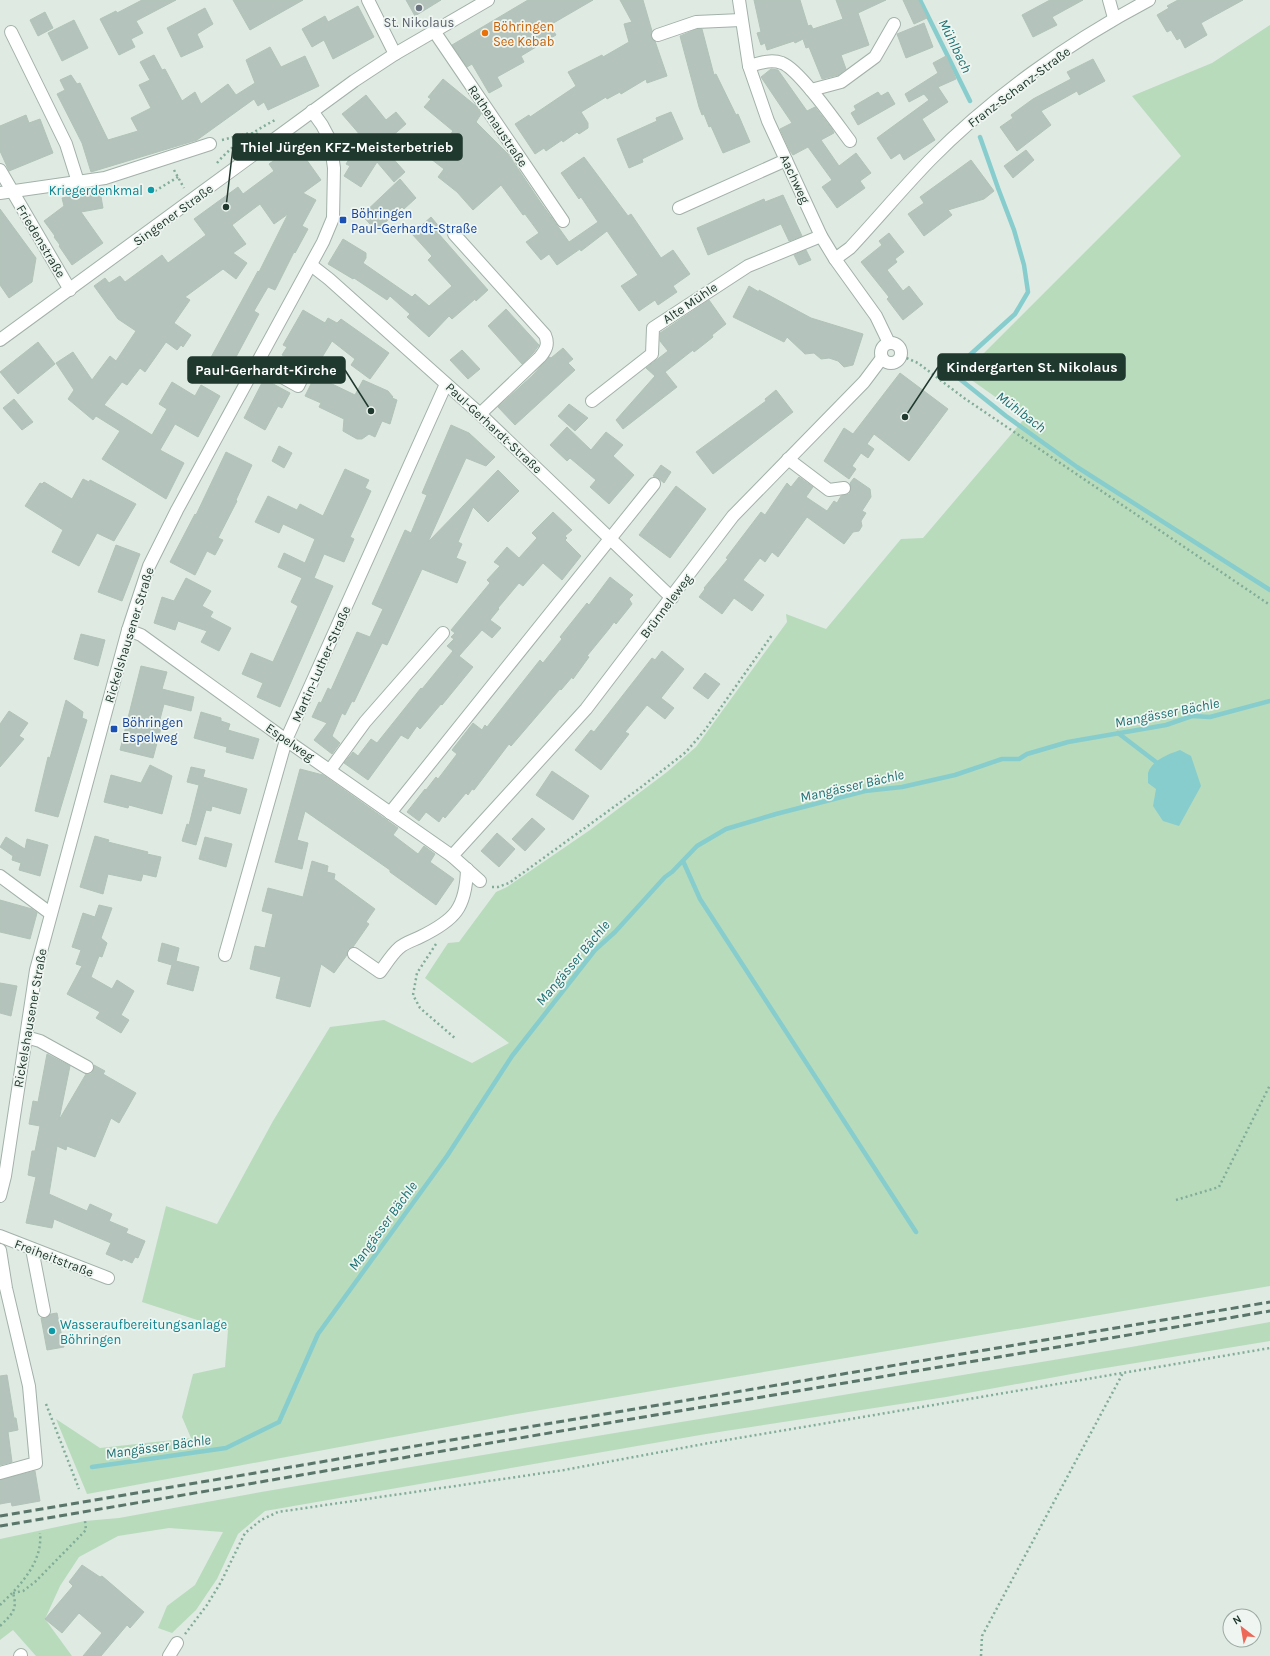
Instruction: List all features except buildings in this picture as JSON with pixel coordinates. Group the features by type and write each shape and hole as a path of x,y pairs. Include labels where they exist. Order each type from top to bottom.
{"street":[{"path":"368,0 395,54"},
{"name":"Singener Straße","path":"0,340 312,111 395,54 488,0"},
{"name":"Aachweg","path":"739,0 749,66 768,121 821,236 835,259 876,316 889,343"},
{"path":"1109,0 1114,18"},
{"name":"Franz-Schanz-Straße","path":"835,259 850,248 930,160 986,108 1040,68 1114,18 1149,0"},
{"path":"658,35 696,22 741,20"},
{"path":"811,90 841,82 874,57 894,24"},
{"name":"Rathenaustraße","path":"434,31 563,221"},
{"path":"11,32 66,144 78,182"},
{"path":"749,66 770,61 782,63 793,70 811,90 850,141"},
{"name":"Rickelshausener Straße","path":"0,1196 5,1176 36,970 50,913 128,630 150,566 178,510 311,265 333,218 334,168 330,140 312,111"},
{"name":"Friedenstraße","path":"6,193 104,178 210,144"},
{"path":"679,208 786,160"},
{"name":"Friedenstraße","path":"0,170 6,193 70,290"},
{"path":"454,234 545,335 547,340 545,351 540,357 480,414"},
{"name":"Alte Mühle","path":"592,400 652,354 653,328 748,266 821,236"},
{"name":"Paul-Gerhardt-Straße","path":"311,265 329,278 480,414 672,598"},
{"path":"889,343 896,344 901,349 902,356 899,361 894,363 887,362 882,358 881,352 884,346 889,343"},
{"name":"Brünneleweg","path":"452,856 529,774 586,709 734,516 864,382 882,358"},
{"path":"257,363 298,386 305,372"},
{"name":"Martin-Luther-Straße","path":"225,955 286,740 446,384"},
{"path":"788,459 829,490 844,488"},
{"path":"390,813 654,484"},
{"name":"Espelweg","path":"128,630 141,635 286,740 452,856 480,881"},
{"path":"330,770 366,722 443,633"},
{"path":"354,954 380,972 399,947 429,933 450,919 462,904 466,888 466,869"},
{"path":"0,876 50,913"},
{"path":"26,1037 40,1041 87,1067"},
{"name":"Freiheitstraße","path":"0,1236 108,1278"},
{"path":"32,1249 44,1311"},
{"path":"0,1250 3,1288 29,1386 36,1463 0,1474"},
{"path":"169,1656 177,1643"}],"path":[{"path":"210,144 250,133 279,136"},
{"path":"170,164 182,183"},
{"path":"156,191 178,177"},
{"path":"902,356 918,363 964,398 1155,529 1270,605"},
{"path":"480,881 488,886 498,887 509,883 640,788 686,752 705,730 772,635"},
{"path":"450,919 437,944 417,973 413,995 420,1008 456,1039"},
{"path":"1176,1200 1219,1187 1270,1085"},
{"path":"177,1643 207,1605 221,1582 245,1532 261,1520 278,1512 564,1470 710,1443 1270,1348"},
{"path":"981,1656 982,1636 1124,1373"},
{"path":"45,1403 79,1489"},
{"path":"13,1593 23,1591 53,1565 86,1530 85,1521"},
{"path":"0,1605 13,1593 30,1571 38,1555 40,1533"},
{"path":"0,1626 13,1613 16,1603 13,1593"}],"green space":[{"path":"1270,25 1270,1286 511,1415 87,1494 56,1419 100,1448 191,1438 182,1417 193,1374 225,1367 228,1330 142,1302 166,1206 217,1224 273,1121 330,1027 384,1020 472,1063 509,1043 425,978 448,943 459,942 496,892 507,887 590,830 667,772 696,747 787,622 786,614 826,629 901,539 923,538 1025,418 963,374 1181,156 1132,96 1212,63"},
{"path":"1270,1322 1270,1341 1093,1370 946,1397 706,1434 265,1511 238,1534 217,1579 196,1610 172,1633 158,1628 167,1606 195,1585 223,1532 169,1528 118,1536 79,1557 60,1586 45,1619 72,1656 36,1656 13,1630 0,1640 0,1539 85,1521 119,1518 267,1491 1137,1346"}],"water":[{"path":"1180,750 1191,756 1201,786 1179,826 1163,821 1153,806 1156,789 1148,783 1148,773 1153,764 1157,761"}],"waterway":[{"name":"Mühlbach","path":"920,0 970,101"},
{"name":"Mühlbach","path":"980,137 1014,230 1024,265 1028,292 1015,314 951,372 1006,416 1077,467 1270,590"},
{"name":"Mangässer Bächle","path":"92,1467 226,1448 279,1422 318,1334 447,1156 512,1056 595,950 615,932 665,877 672,872 697,846 726,829 776,814 865,791 902,787 955,775 1002,759 1019,759 1027,754 1068,742 1166,725 1192,716 1210,717 1270,701"},
{"path":"1118,733 1156,762"},
{"path":"683,861 700,899 916,1232"}],"railway":[{"path":"0,1516 1270,1302"},
{"path":"0,1526 1270,1311"}],"place":[{"name":"St. Nikolaus","path":"419,8"},
{"name":"Böhringen See Kebab","path":"485,33"},
{"name":"Kriegerdenkmal","path":"151,190"},
{"name":"Thiel Jürgen KFZ-Meisterbetrieb","path":"226,207"},
{"name":"Böhringen Paul-Gerhardt-Straße","path":"343,220"},
{"name":"Paul-Gerhardt-Kirche","path":"371,411"},
{"name":"Kindergarten St. Nikolaus","path":"905,417"},
{"name":"Böhringen Espelweg","path":"114,729"},
{"name":"Wasseraufbereitungsanlage Böhringen","path":"52,1331"}]}
